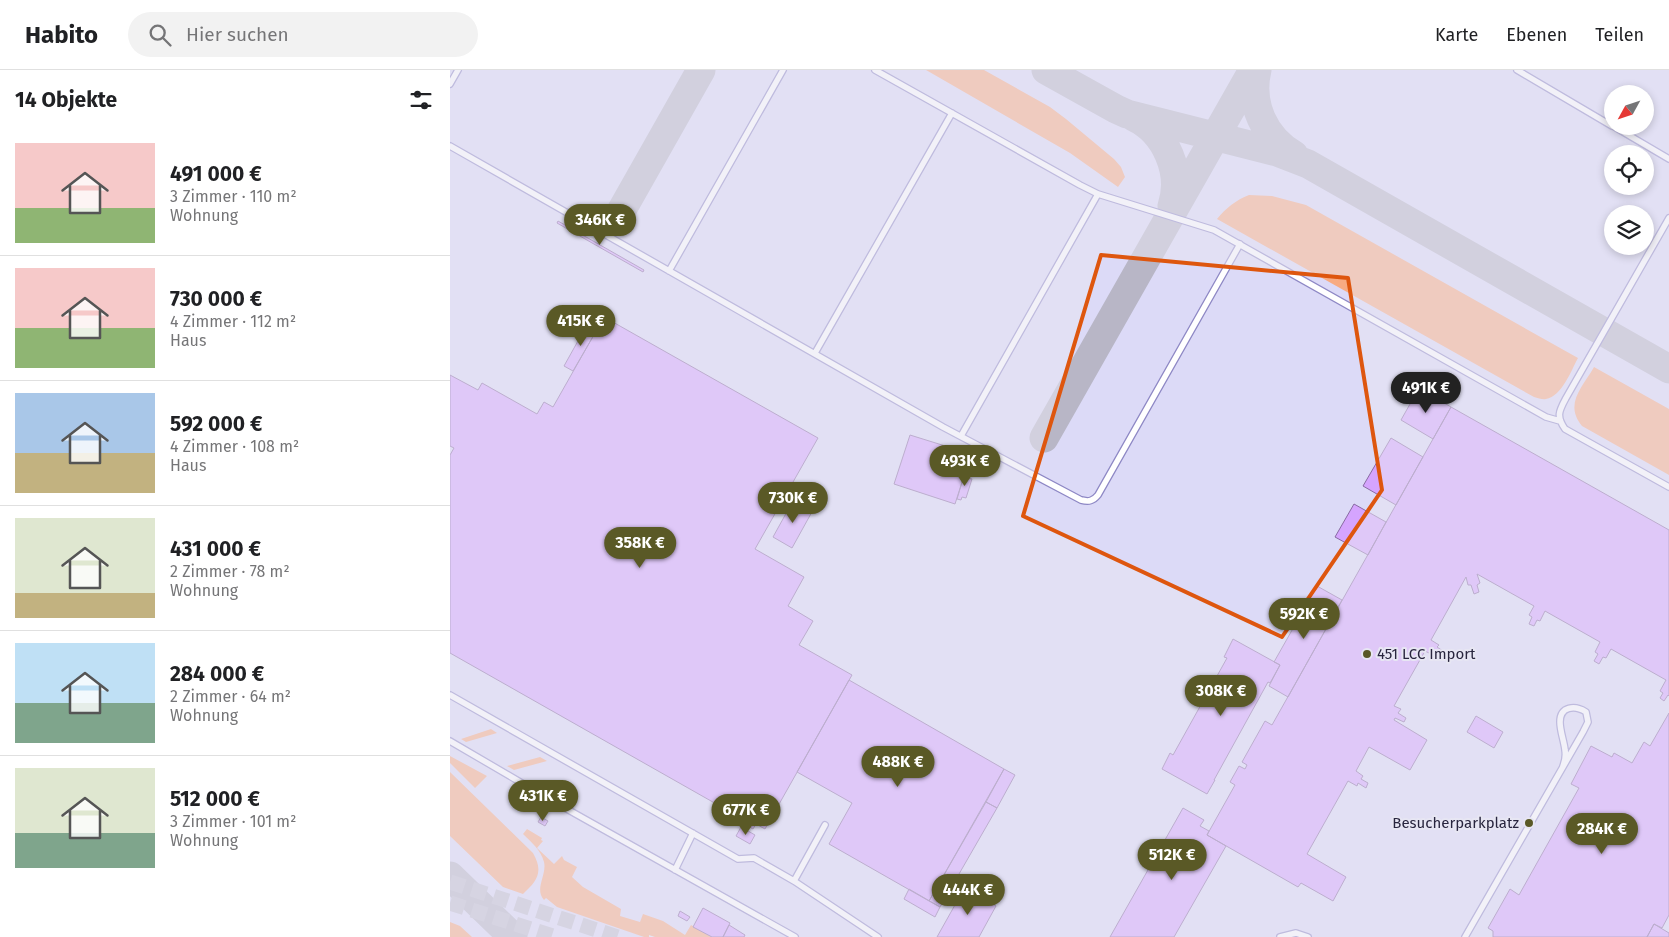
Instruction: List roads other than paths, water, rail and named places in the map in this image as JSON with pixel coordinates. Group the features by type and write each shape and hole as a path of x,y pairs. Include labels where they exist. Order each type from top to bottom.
{"lane":[{"path":"450,84 458,70"},
{"path":"669,270 783,70"},
{"path":"875,70 1098,194 1214,230 1546,417 1560,421"},
{"path":"1517,70 1604,121"},
{"path":"815,353 952,113"},
{"path":"1628,135 1669,159"},
{"path":"450,146 927,418 1088,502 1098,496 1240,244"},
{"path":"961,436 1098,194"},
{"path":"1669,218 1560,408 1560,421 1565,428 1669,487"},
{"path":"450,695 738,859 754,858 794,881 878,937"},
{"path":"1465,937 1563,766 1588,722 1586,712 1578,707 1568,708 1560,721 1566,752 1563,766"},
{"path":"450,741 549,799 795,937"},
{"path":"794,881 825,826"},
{"path":"674,870 693,833"},
{"path":"1280,937 1296,933 1308,937"}],"tunnel":[{"path":"450,882 618,937"},
{"path":"450,903 556,937"}],"place":[{"name":"451 LCC Import","path":"1367,654"},
{"name":"Besucherparkplatz","path":"1529,823"}]}
